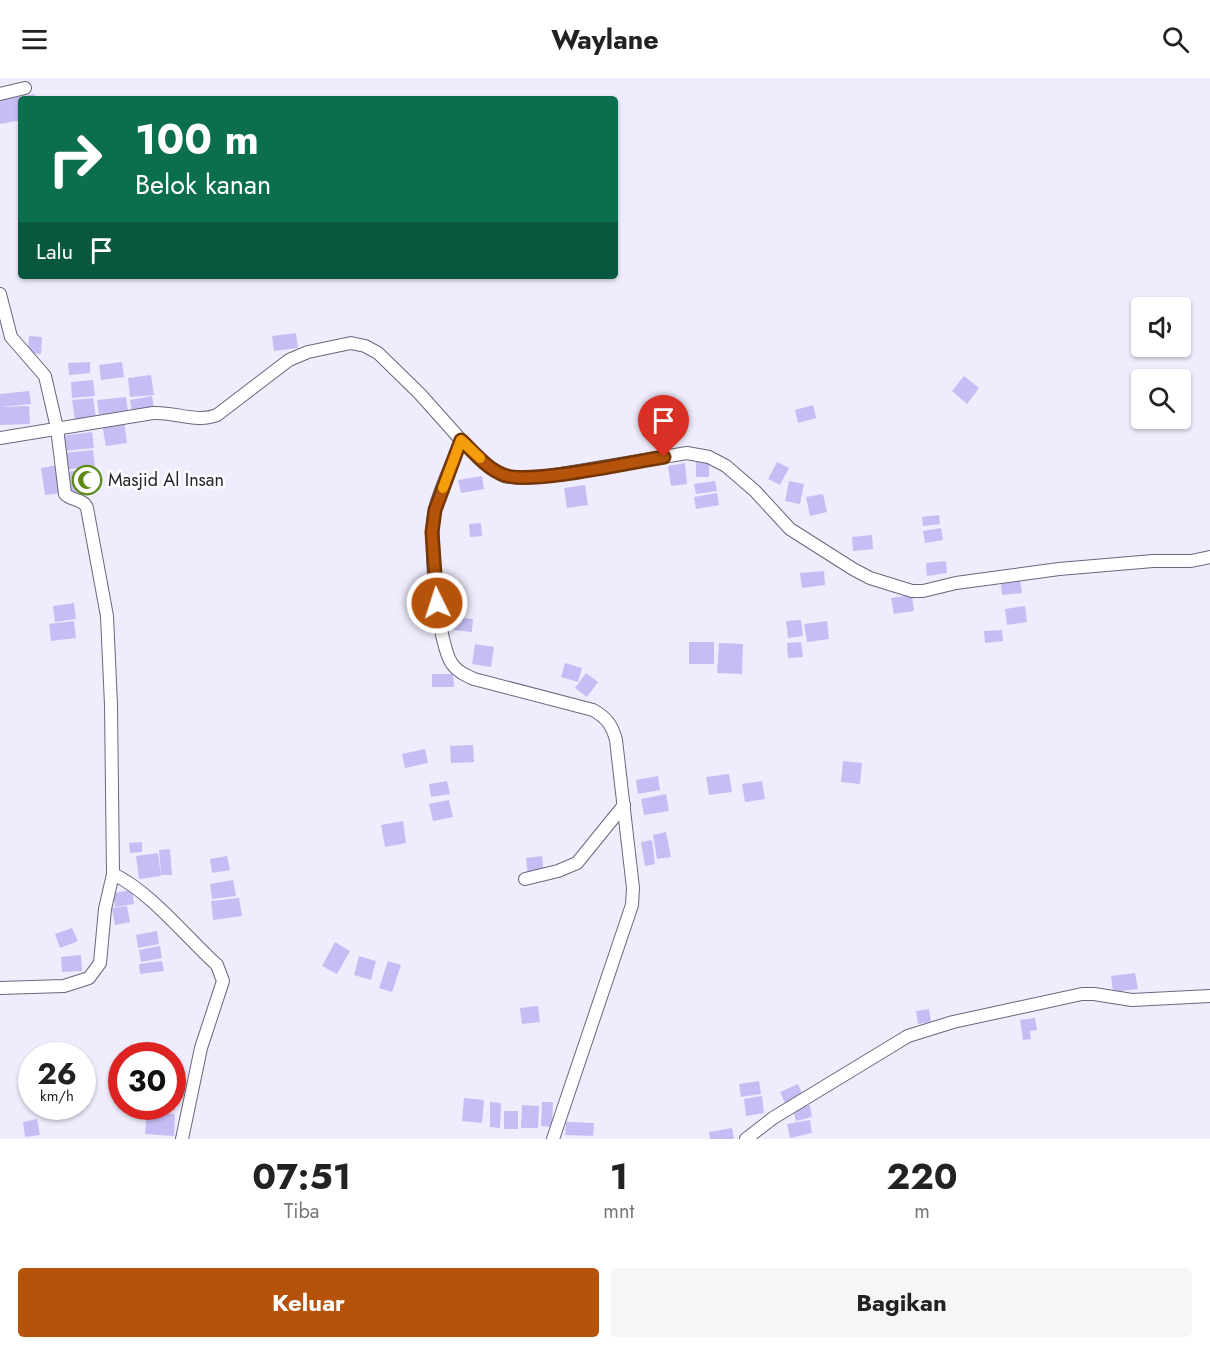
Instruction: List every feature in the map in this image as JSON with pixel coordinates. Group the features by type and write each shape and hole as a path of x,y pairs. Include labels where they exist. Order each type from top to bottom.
{"street":[{"path":"0,94 25,88"},
{"path":"0,294 11,337 45,376 57,428 65,494 69,498 84,503 87,508 107,616 111,705 113,874 105,909 100,963 89,978 63,986 0,988"},
{"path":"0,438 153,412 169,412 200,419 208,418 217,415 289,360 308,352 351,343 365,346 378,353 420,394 461,440 489,467 504,476 519,478 549,476 687,453 709,457 726,466 755,491 780,520 801,537 870,578 912,591 1059,568 1210,558"},
{"path":"461,440 435,510 432,532 439,627 444,647 452,663 461,674 474,679 593,710 604,716 612,727 616,740 633,905 554,1139"},
{"path":"525,879 558,871 577,863 624,805"},
{"path":"113,874 129,881 144,893 217,965 223,981 201,1048 182,1139"},
{"path":"746,1139 773,1118 908,1036 953,1022 1082,994 1132,1000 1210,996"}],"building":[{"path":"18,97 18,121 0,124 0,100"},
{"path":"296,333 298,348 274,351 272,336"},
{"path":"29,336 42,337 41,354 28,353"},
{"path":"90,362 90,373 69,375 68,363"},
{"path":"122,362 124,377 101,380 99,365"},
{"path":"151,375 154,395 130,397 128,378"},
{"path":"964,376 979,388 967,404 952,391"},
{"path":"93,380 95,396 72,398 71,382"},
{"path":"29,391 31,404 0,407 0,394"},
{"path":"152,396 154,409 132,412 130,400"},
{"path":"126,397 128,411 99,415 97,400"},
{"path":"93,398 96,417 75,420 72,400"},
{"path":"813,405 816,418 798,423 795,410"},
{"path":"29,406 30,424 0,425 0,407"},
{"path":"124,420 127,443 106,446 102,424"},
{"path":"92,432 94,448 64,451 62,436"},
{"path":"93,450 95,466 65,470 63,453"},
{"path":"696,462 709,462 709,477 696,477"},
{"path":"777,462 789,468 780,485 768,479"},
{"path":"685,463 687,484 671,486 668,466"},
{"path":"58,465 62,493 45,495 41,468"},
{"name":"Masjid Al Insan","path":"95,468 97,490 69,494 66,472"},
{"path":"482,476 484,489 461,493 458,480"},
{"path":"715,481 717,491 696,494 694,484"},
{"path":"789,481 804,484 800,504 785,501"},
{"path":"585,485 588,505 567,508 564,488"},
{"path":"717,493 719,505 696,509 694,497"},
{"path":"823,494 827,512 810,516 806,497"},
{"path":"939,515 940,524 923,526 922,517"},
{"path":"481,523 482,536 470,537 469,524"},
{"path":"941,528 943,540 925,543 923,531"},
{"path":"872,535 873,549 853,551 852,537"},
{"path":"946,561 947,573 927,576 926,563"},
{"path":"824,571 825,585 802,588 800,573"},
{"path":"1020,579 1022,593 1002,595 1001,582"},
{"path":"912,595 914,611 894,614 891,598"},
{"path":"441,600 455,601 454,620 440,620"},
{"path":"74,603 76,619 55,622 53,606"},
{"path":"1025,606 1027,622 1007,625 1005,609"},
{"path":"455,617 473,619 472,632 454,630"},
{"path":"801,620 803,636 788,638 786,621"},
{"path":"74,621 76,638 51,641 49,624"},
{"path":"827,621 829,639 807,642 804,624"},
{"path":"1002,630 1003,641 985,643 984,631"},
{"path":"689,642 714,642 714,664 689,664"},
{"path":"801,642 803,657 788,658 787,643"},
{"path":"719,643 743,644 742,674 717,673"},
{"path":"475,644 494,647 491,667 472,664"},
{"path":"565,663 582,668 578,682 561,677"},
{"path":"586,673 598,682 587,697 575,688"},
{"path":"432,674 453,674 454,687 432,687"},
{"path":"473,745 474,762 451,763 450,746"},
{"path":"425,749 428,763 405,768 402,754"},
{"path":"843,761 862,763 860,784 841,782"},
{"path":"729,774 732,792 709,795 706,777"},
{"path":"658,776 660,790 638,794 636,780"},
{"path":"447,781 450,794 431,797 429,784"},
{"path":"762,781 765,799 745,802 742,784"},
{"path":"666,794 669,811 644,815 641,799"},
{"path":"449,800 453,817 433,821 429,804"},
{"path":"403,821 406,843 385,847 381,825"},
{"path":"666,832 671,857 657,859 653,835"},
{"path":"652,840 655,864 645,866 641,842"},
{"path":"142,842 142,852 130,853 129,843"},
{"path":"170,849 172,875 161,875 159,850"},
{"path":"158,853 161,876 139,879 136,856"},
{"path":"227,856 230,870 212,873 210,859"},
{"path":"542,856 544,875 528,876 526,858"},
{"path":"233,880 236,896 212,899 210,884"},
{"path":"132,890 134,904 115,907 113,893"},
{"path":"239,898 242,916 213,920 211,901"},
{"path":"127,906 130,922 115,925 112,908"},
{"path":"72,928 78,941 60,948 55,934"},
{"path":"157,931 159,944 138,948 136,935"},
{"path":"335,942 350,951 337,974 322,966"},
{"path":"160,946 162,958 141,962 139,950"},
{"path":"81,955 82,971 62,972 61,957"},
{"path":"359,956 376,961 371,980 354,975"},
{"path":"162,961 164,971 140,974 139,964"},
{"path":"388,961 401,965 392,992 379,988"},
{"path":"1135,973 1138,989 1113,992 1111,976"},
{"path":"538,1006 540,1022 522,1024 520,1008"},
{"path":"929,1009 931,1022 918,1024 916,1011"},
{"path":"1035,1018 1037,1030 1030,1031 1031,1039 1023,1040 1020,1020"},
{"path":"759,1081 761,1094 741,1097 739,1084"},
{"path":"798,1084 803,1095 785,1103 780,1092"},
{"path":"762,1096 764,1113 746,1116 744,1099"},
{"path":"464,1098 484,1100 482,1123 462,1121"},
{"path":"490,1102 501,1103 500,1128 490,1127"},
{"path":"542,1102 553,1102 552,1127 541,1126"},
{"path":"522,1105 539,1106 538,1128 521,1128"},
{"path":"810,1105 812,1117 796,1121 793,1109"},
{"path":"504,1111 518,1111 518,1129 504,1129"},
{"path":"37,1120 40,1135 25,1137 23,1122"},
{"path":"146,1120 175,1120 174,1136 145,1134"},
{"path":"810,1120 812,1133 790,1138 787,1124"},
{"path":"566,1122 594,1123 593,1136 565,1135"},
{"path":"732,1128 734,1139 710,1139 709,1132"}],"slow traffic":[{"path":"443,488 461,440 480,458"}],"place":[{"name":"Masjid Al Insan","path":"87,480"}],"route":[{"path":"437,603 432,532 435,510 461,440 489,467 504,476 519,478 549,476 664,457"}]}
